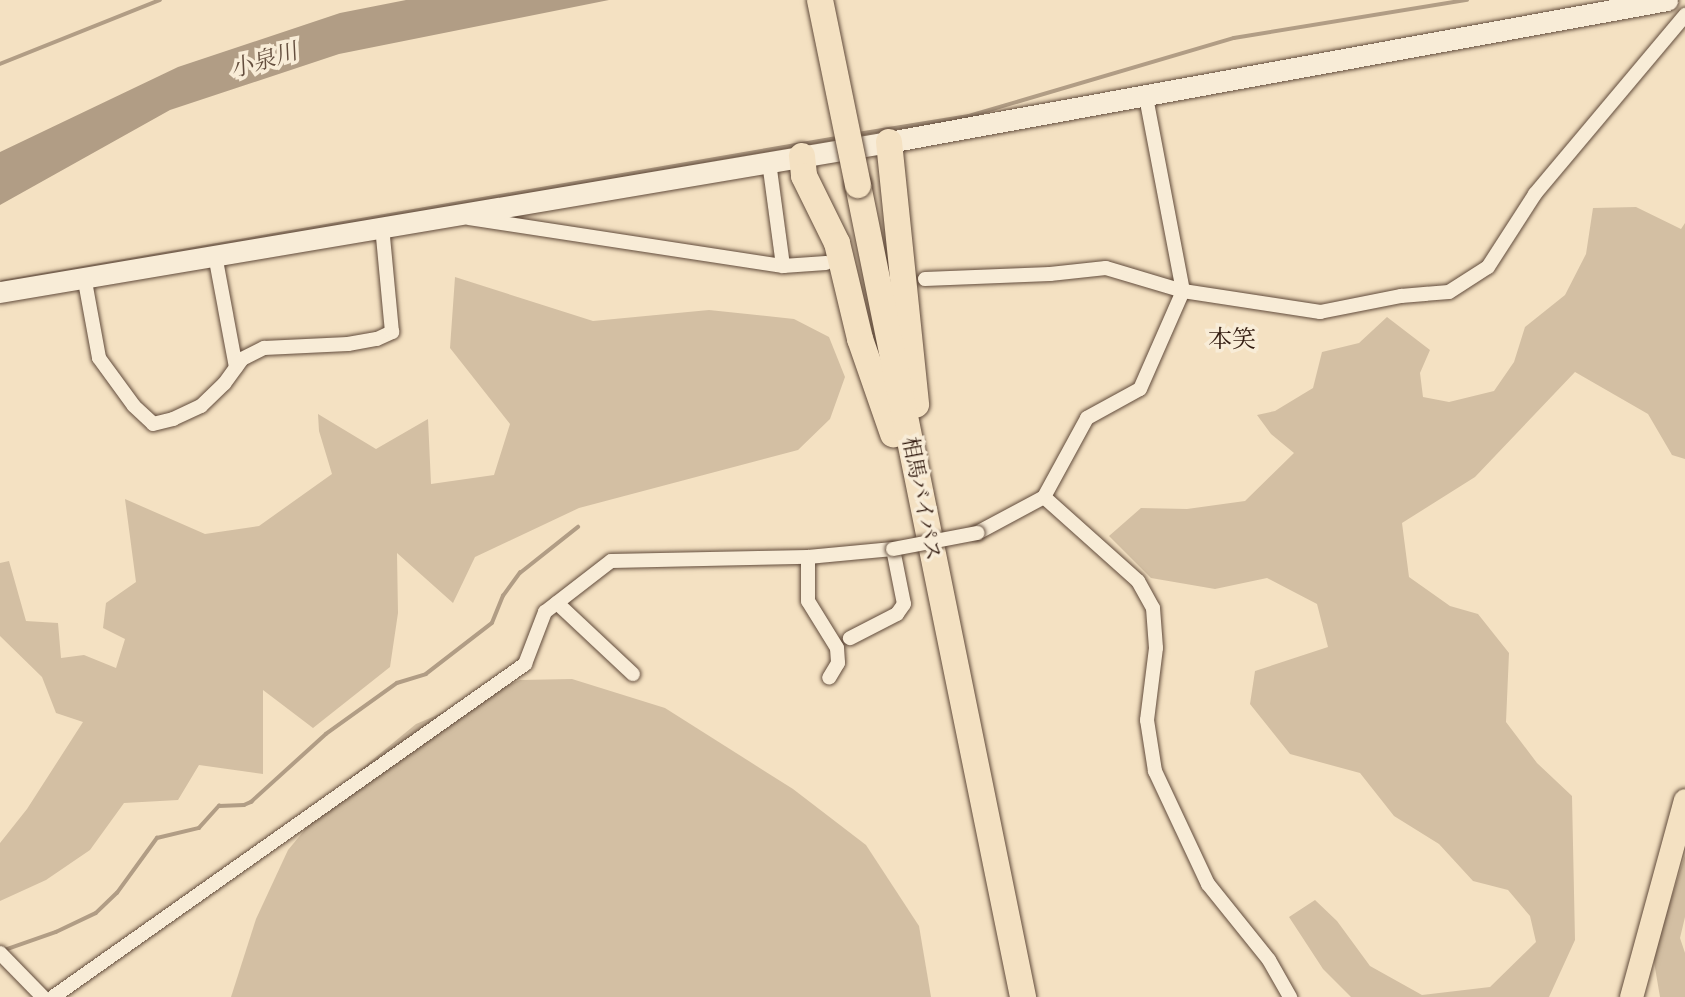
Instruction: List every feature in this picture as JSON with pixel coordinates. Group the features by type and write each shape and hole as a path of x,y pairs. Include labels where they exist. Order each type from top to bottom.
{"highway":[{"name":"相馬バイパス","path":"820,0 1023,997"},
{"path":"889,142 912,359 925,525"},
{"path":"802,156 804,176 837,243 860,339 925,525"}],"main road":[{"path":"1630,997 1685,800"}],"street":[{"path":"0,292 1146,97 1667,0"},
{"path":"925,279 1050,274 1106,268 1183,291 1320,312 1401,296 1449,292 1488,267 1535,194 1685,15"},
{"path":"53,997 525,664 545,612 611,561 808,556 893,549 977,533 1044,497 1087,418 1140,389 1183,291 1146,97"},
{"path":"769,162 783,266"},
{"path":"454,216 783,266 826,263"},
{"path":"84,276 99,358 134,406 153,424 173,419 201,406 242,359 264,348 348,344 377,339 392,332 382,227"},
{"path":"215,255 236,367"},
{"path":"1044,497 1139,581 1153,608 1156,648 1147,720 1155,771 1208,884 1269,960 1290,997"},
{"path":"850,638 897,614 904,604 893,549"},
{"path":"808,556 808,601 837,648 838,663 829,678"},
{"path":"557,603 633,674"},
{"path":"0,953 43,997"}],"shaded area":[{"path":"1636,207 1681,229 1685,223 1685,459 1672,455 1648,414 1575,372 1475,477 1402,523 1409,577 1450,606 1478,614 1509,653 1506,722 1537,763 1572,796 1575,940 1549,997 1351,997 1323,969 1289,917 1315,900 1337,921 1370,966 1422,995 1490,987 1536,942 1530,916 1508,890 1473,881 1439,844 1394,816 1360,773 1290,754 1250,704 1255,671 1328,647 1317,604 1267,578 1215,589 1151,578 1109,536 1141,508 1187,509 1245,501 1294,453 1271,434 1257,415 1275,411 1313,388 1322,352 1359,343 1387,317 1430,350 1420,373 1423,397 1449,402 1494,391 1514,362 1525,327 1565,295 1586,254 1593,208"},
{"path":"455,277 593,321 709,310 794,319 829,337 845,377 830,419 798,450 579,508 475,557 453,603 397,553 398,613 390,667 313,728 263,690 263,774 199,765 178,800 124,803 90,850 46,880 0,901 0,843 27,809 83,722 56,713 42,677 0,636 0,563 9,561 26,621 58,623 61,658 84,655 116,668 125,639 103,628 106,603 136,582 125,499 205,534 259,526 332,474 319,431 318,414 376,449 428,419 431,484 494,475 510,424 450,348"},
{"path":"572,679 665,708 793,789 866,845 919,926 931,997 231,997 256,919 288,850 343,784 416,724 520,680"},
{"path":"1685,855 1685,917 1680,938 1685,953 1685,997 1660,997 1653,956"}],"water":[{"name":"小泉川","path":"406,0 609,0 339,54 170,110 0,205 0,152 178,67 340,13"}],"waterway":[{"path":"0,64 160,0"},
{"path":"858,134 969,116 1234,38 1467,0"},
{"path":"3,282 837,138"},
{"path":"2,951 56,932 96,913 117,893 157,838 199,828 219,806 244,805 251,802 326,734 397,683 426,674 492,623 503,596 520,573 578,527"}],"district":[{"name":"本笑","path":"1232,342"}]}
